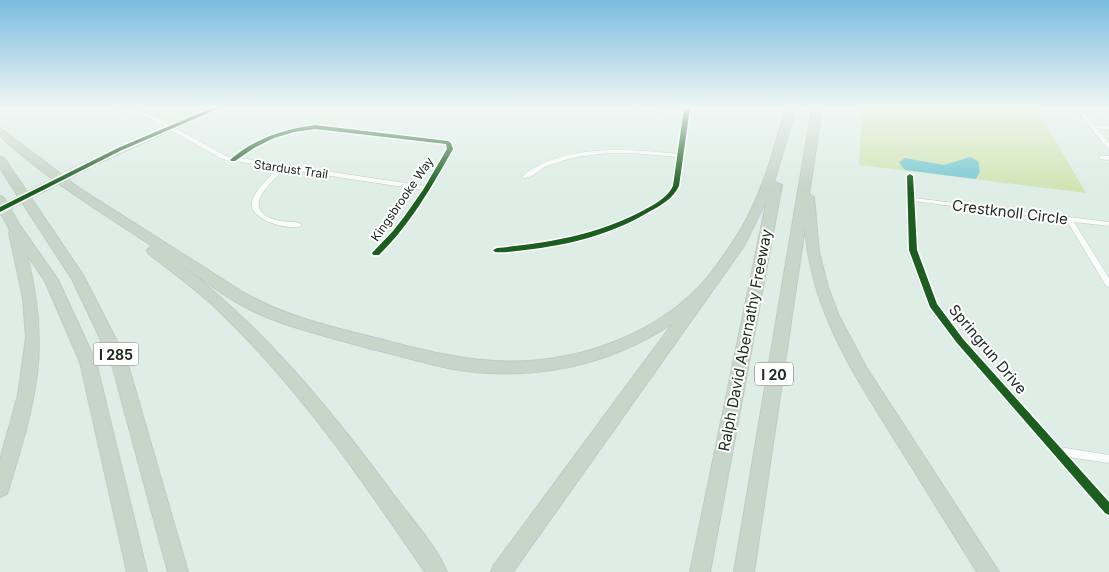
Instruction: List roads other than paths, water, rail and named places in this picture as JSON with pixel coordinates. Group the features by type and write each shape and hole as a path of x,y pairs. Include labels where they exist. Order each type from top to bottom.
{"highway":[{"path":"3,135 24,153 77,191 155,252 237,319 288,374 336,431 437,572"},
{"path":"501,572 739,243 757,214 769,186 783,135"},
{"name":"Ralph David Abernathy Freeway","path":"700,572 786,135"},
{"name":"Ralph David Abernathy Freeway","path":"744,572 813,135"},
{"name":"I 285","path":"0,160 78,278 119,361 178,572"},
{"path":"806,177 813,252 821,287 832,316 860,371 989,572"},
{"path":"77,191 260,308 307,326 463,365 511,368 559,364 599,354 618,348 662,325 686,308 705,290"},
{"name":"I 285","path":"0,200 14,225 51,280 88,362 137,572"},
{"path":"0,488 26,396 33,338 30,300 14,225"}],"street":[{"path":"0,210 89,164 156,135"},
{"name":"Stardust Trail","path":"186,135 224,158 233,160 426,188"},
{"name":"Kingsbrooke Way","path":"233,160 265,140 280,135"},
{"name":"Kingsbrooke Way","path":"376,253 387,244 426,188 451,146 448,143 383,135"},
{"path":"497,250 531,248 571,241 607,230 645,212 674,192 683,135"},
{"path":"1099,135 1109,147"},
{"path":"525,177 536,168 550,163 611,151 681,156"},
{"path":"1101,158 1109,158"},
{"path":"283,168 256,199 256,208 261,215 274,222 300,225"},
{"name":"Springrun Drive","path":"910,176 913,250 933,305 960,340 1109,510"},
{"name":"Crestknoll Circle","path":"910,199 1109,224"},
{"path":"1070,220 1109,284"},
{"path":"1058,452 1109,459"}],"water":[{"path":"970,157 978,161 980,171 976,179 905,170 899,162 905,158 944,165"}]}
